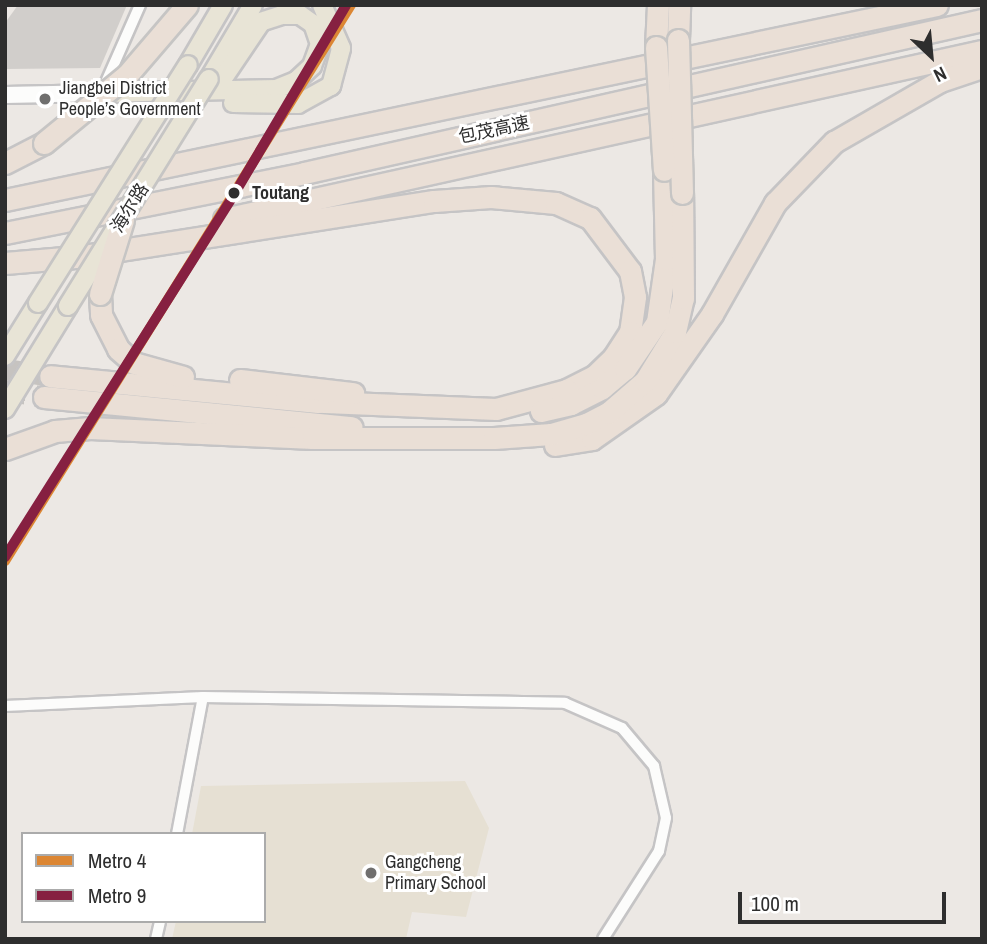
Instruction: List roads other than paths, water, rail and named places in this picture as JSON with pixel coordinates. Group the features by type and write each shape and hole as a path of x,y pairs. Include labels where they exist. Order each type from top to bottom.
{"highway":[{"path":"5,163 44,143 127,75 187,5"},
{"path":"409,435 47,386 496,410 540,411 571,404 625,369 646,343 664,295 664,170 656,47 658,5"},
{"path":"494,438 551,434 586,424 608,413 645,381 675,332 683,298 679,5"},
{"path":"5,200 883,12 937,5"},
{"name":"包茂高速","path":"5,233 304,173 982,20"},
{"name":"包茂高速","path":"5,263 267,210 982,51"},
{"path":"5,449 55,431 90,428 313,438 409,435 494,438 552,445 592,439 641,408 678,367 750,240 804,169 869,118 940,81 982,67"},
{"path":"5,263 76,257 434,201 491,197 556,203 590,218 630,271 635,297 630,332 594,376 566,390 496,410"},
{"path":"123,220 100,294 101,315 118,349 134,363 155,371 318,386 407,404"}],"main road":[{"name":"海尔路","path":"5,356 223,5"},
{"name":"海尔路","path":"5,409 170,142 214,81 253,5"},
{"path":"101,93 151,101 298,104 315,99 331,86 341,62 341,48 322,5"},
{"path":"101,93 276,89 296,81 312,66 320,44 313,24 300,15 282,15 261,22 214,81"}],"street":[{"path":"5,95 101,93 140,5"},
{"path":"5,706 203,696 565,703 622,728 654,766 666,818 659,851 603,939"},
{"path":"177,832 203,696"}],"tunnel":[{"path":"5,369 45,375"},
{"path":"5,390 44,397"}],"metro line":[{"name":"9","path":"5,557 235,193 346,5"},
{"name":"4","path":"5,561 351,5"}],"place":[{"name":"Jiangbei District People’s Government","path":"45,99"},
{"name":"Toutang","path":"234,193"},
{"name":"Gangcheng Primary School","path":"371,873"}]}
